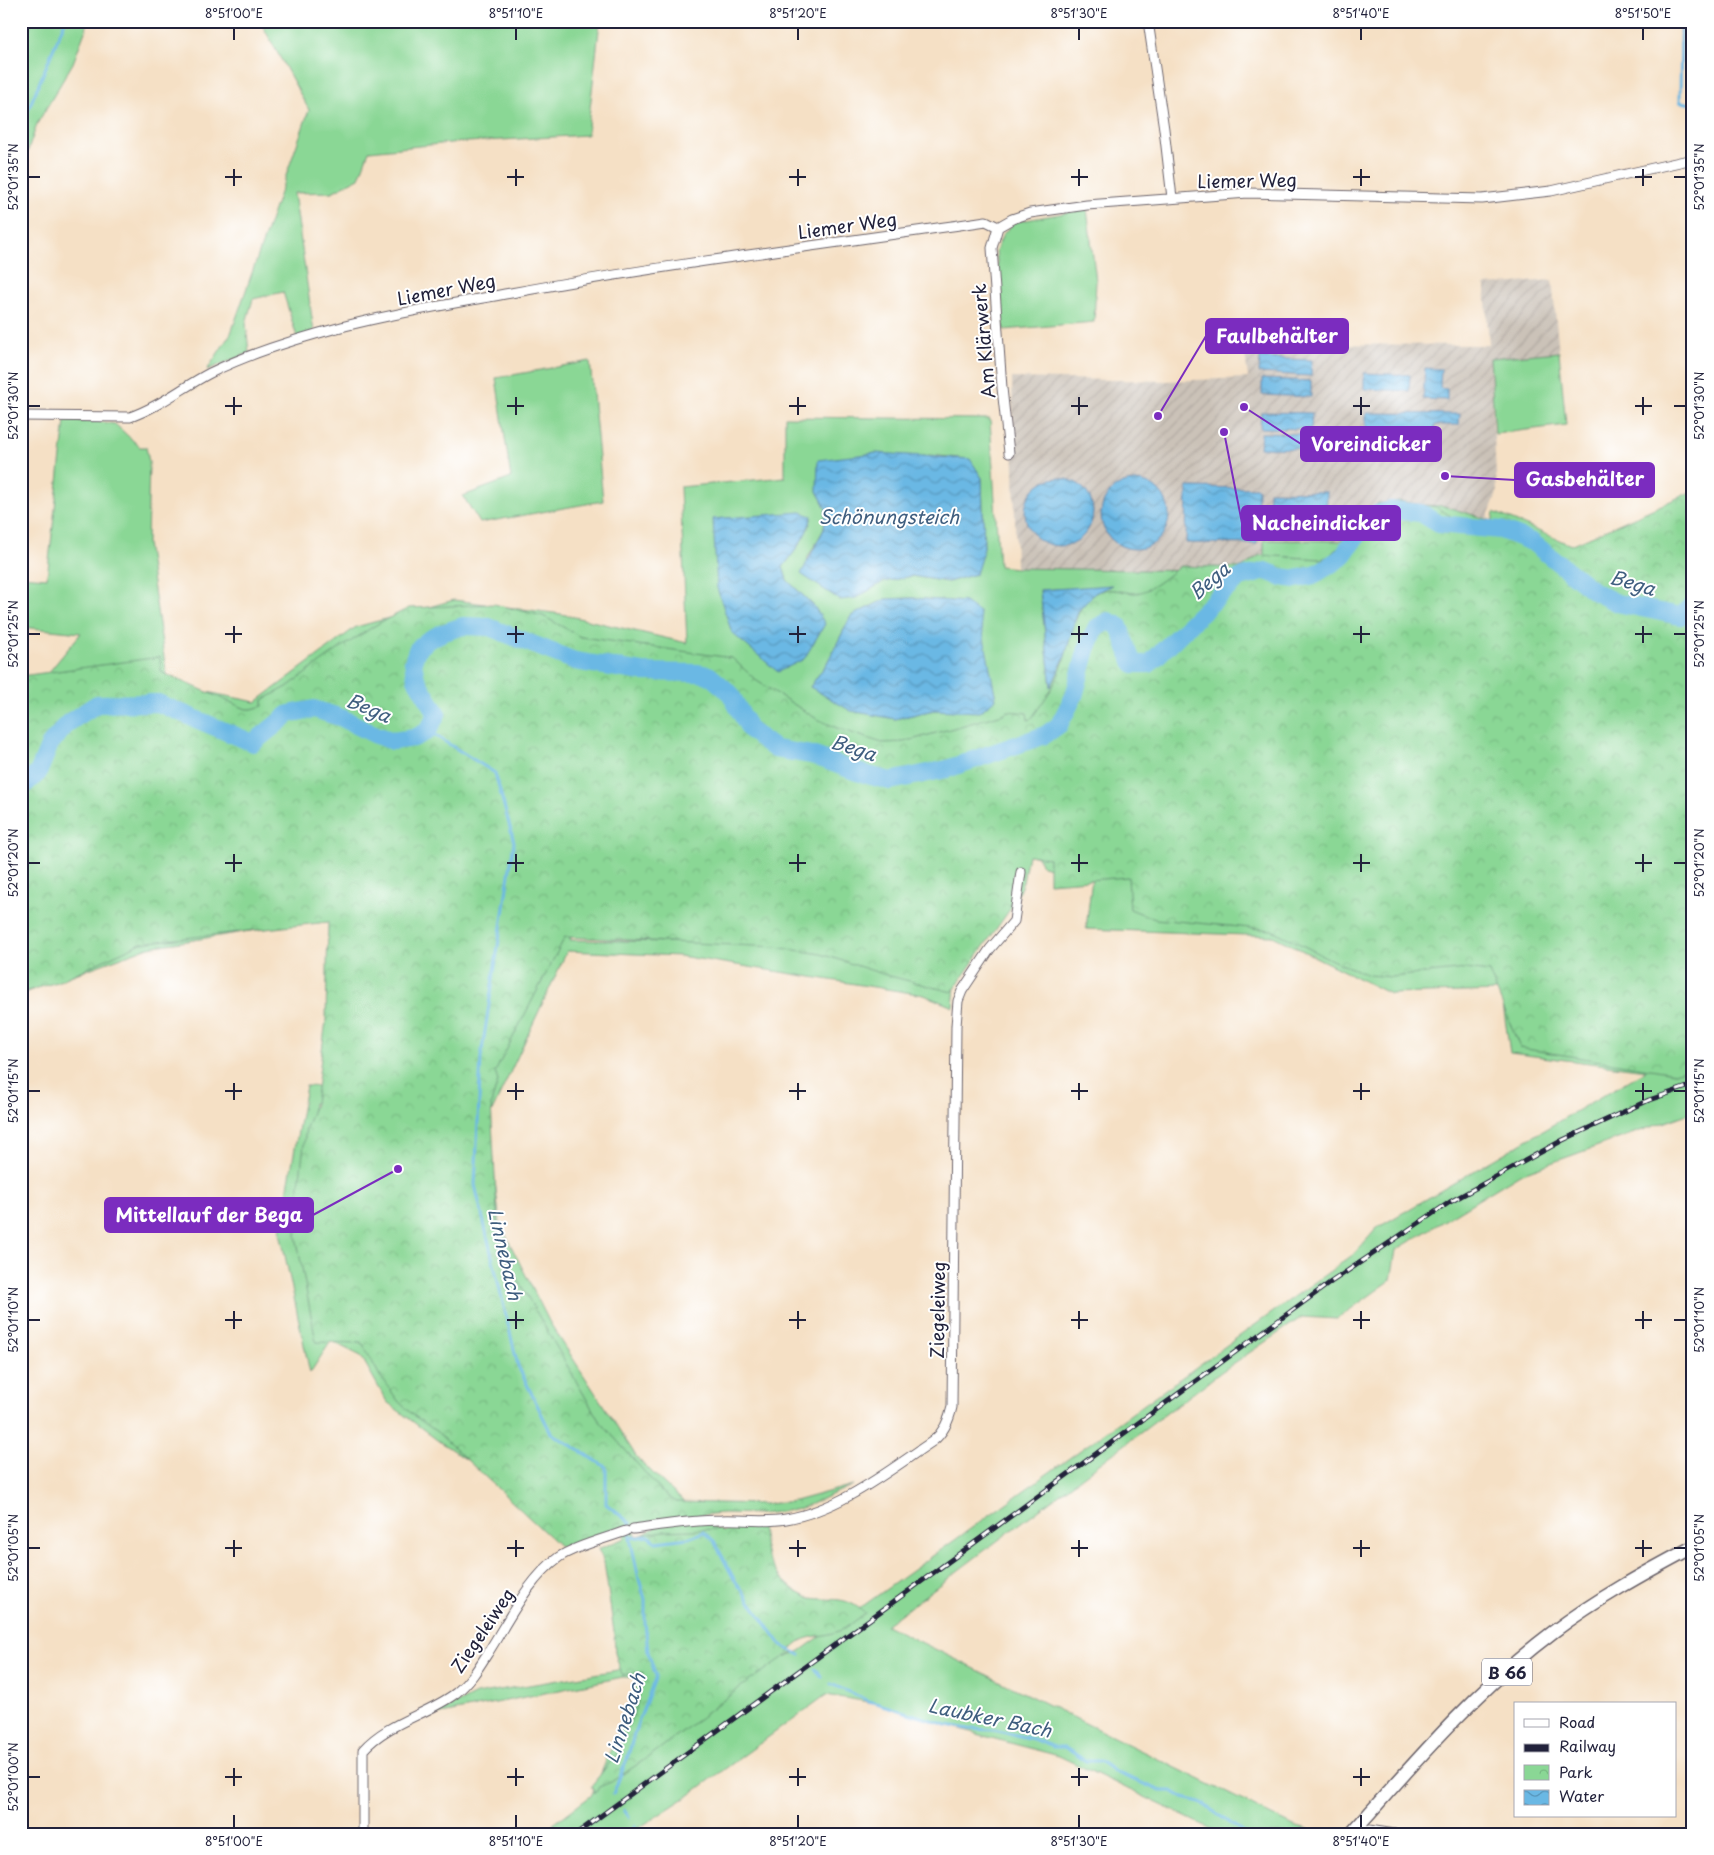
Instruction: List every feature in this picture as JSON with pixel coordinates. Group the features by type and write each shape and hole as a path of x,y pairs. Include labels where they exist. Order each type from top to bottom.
{"main road":[{"name":"B 66","path":"1354,1831 1408,1770 1458,1718 1504,1674 1552,1633 1613,1591 1693,1547"}],"street":[{"path":"1148,21 1172,198"},
{"name":"Liemer Weg","path":"21,416 130,417 145,412 209,374 258,353 344,326 403,313 584,280 986,221 998,227 1012,219 1030,213 1087,206 1172,198 1248,194 1482,199 1551,191 1693,159"},
{"name":"Am Klärwerk","path":"998,227 992,248 1002,388 1009,453"},
{"name":"Ziegeleiweg","path":"363,1834 363,1750 386,1730 433,1708 472,1678 521,1600 539,1576 560,1557 585,1545 630,1530 674,1523 720,1520 775,1521 810,1513 840,1500 878,1478 933,1441 949,1420 952,1407 956,1026 958,1001 969,978 1014,921 1021,872"},
{"path":"1354,1831 1395,1834"}],"shaded area":[{"path":"1552,280 1559,352 1490,359 1497,493 1487,519 1444,506 1378,503 1340,541 1264,540 1264,572 1016,568 1012,378 1166,381 1248,378 1244,344 1489,345 1485,285"}],"green space":[{"path":"31,21 89,21 73,63 37,124 21,171 21,50 24,50"},
{"path":"260,21 600,21 587,135 450,143 369,151 359,178 332,192 294,193 314,332 297,337 283,292 253,299 246,323 249,353 207,370 231,333 309,110"},
{"path":"1087,209 1096,281 1094,322 1004,330 996,251 1003,234 1015,222"},
{"path":"1559,352 1566,425 1495,434 1490,358"},
{"path":"590,361 603,501 480,523 463,496 511,478 496,378"},
{"path":"785,417 990,419 999,566 1016,568 1264,572 1264,540 1340,541 1378,503 1444,506 1558,541 1641,591 1693,498 1693,1112 1520,1174 1396,1250 1391,1280 1337,1319 1302,1317 1221,1372 886,1625 1294,1826 1322,1834 1222,1834 1059,1756 984,1736 875,1703 826,1695 688,1796 632,1834 540,1834 592,1795 640,1678 623,1677 432,1716 476,1694 641,1666 630,1542 656,1527 600,1519 468,1268 461,1103 313,1103 307,1190 482,1470 437,1440 387,1402 361,1356 331,1341 310,1373 280,1232 306,1086 463,1092 327,919 149,947 21,994 21,706 81,633 21,627 21,576 47,578 65,421 96,421 115,424 140,447 146,447 149,462 147,543 168,684 256,702 356,627 454,600 561,614 687,643 680,487 785,477","holes":["929,455 969,459 982,478 984,548 975,574 948,582 912,576 883,582 856,598 807,559 824,529 826,508 817,491","812,516 804,537 783,567 787,580 814,606 713,519","1110,586 1095,593 1077,611 1065,656 1051,686 1040,590","912,598 965,602 987,659 996,699 952,710 934,710 895,719 810,687 827,663 851,616 886,599","653,763 1038,857 1042,866 1092,878 1086,929 1273,936 1390,994 1501,991 1510,1053 1646,1070 1377,1228 1354,1254 800,1651 785,1658 793,1653 729,1539 686,1504 638,1459 550,1323 500,1224 488,1120 567,951 680,956 924,995 953,1007 955,987 978,948 570,940"]},
{"path":"1693,491 1693,1066 1675,1073 1520,1048 1489,972 1466,969 1392,977 1369,975 1336,962 1272,930 1155,919 1130,909 1128,877 1049,883 1049,858 1028,855 1023,882 1013,905 952,992 886,975 821,954 776,947 565,937 495,1072 498,1081 491,1104 498,1230 503,1254 598,1419 662,1492 676,1502 767,1504 795,1501 853,1485 800,1509 763,1514 723,1513 676,1517 634,1525 636,1536 664,1531 720,1529 723,1532 729,1527 761,1526 768,1559 783,1580 797,1592 811,1598 846,1601 859,1608 865,1614 842,1630 831,1634 810,1637 798,1642 787,1655 742,1686 650,1756 611,1782 599,1787 595,1794 591,1786 616,1755 638,1702 643,1672 622,1675 615,1653 614,1632 604,1562 598,1549 625,1538 622,1527 564,1550 437,1432 413,1415 399,1402 380,1376 362,1343 316,1342 296,1236 296,1210 306,1128 315,1104 326,1020 328,922 141,943 57,982 21,993 21,676 160,657 161,672 246,709 252,709 263,706 263,700 287,687 379,623 409,608 494,604 543,616 581,637 732,658 757,681 817,719 837,728 882,743 904,742 1008,711 1027,713 1028,720 1032,718 1058,676 1076,618 1082,607 1088,598 1102,590 1130,593 1140,592 1159,582 1180,566 1242,568 1260,555 1321,559 1329,556 1377,505 1398,501 1436,507 1462,523 1492,524 1494,512 1571,545"}],"water":[{"path":"1260,358 1312,360 1311,376 1259,373"},
{"path":"1425,368 1441,369 1440,388 1447,389 1447,400 1423,399"},
{"path":"1364,373 1410,375 1409,391 1364,389"},
{"path":"1262,379 1311,381 1311,397 1262,395"},
{"path":"1261,412 1312,413 1311,429 1260,428"},
{"path":"1366,413 1460,414 1459,425 1435,425 1434,434 1366,433"},
{"path":"1261,433 1311,434 1310,449 1260,448"},
{"name":"Schönungsteich","path":"876,453 970,459 982,478 984,548 976,574 948,582 912,576 883,582 856,598 840,600 801,574 824,529 826,508 817,491 818,460"},
{"path":"1059,478 1072,481 1083,488 1090,499 1093,512 1090,525 1083,536 1072,543 1059,546 1046,543 1035,536 1028,525 1025,512 1028,499 1035,488 1046,481"},
{"path":"1135,481 1148,484 1159,491 1166,502 1169,515 1166,528 1159,539 1148,546 1135,549 1122,546 1111,539 1104,528 1101,515 1104,502 1111,491 1122,484"},
{"path":"1187,487 1258,488 1257,544 1186,543"},
{"path":"1269,491 1327,492 1326,531 1268,530"},
{"name":"Schönungsteich","path":"801,512 812,516 810,523 800,543 783,567 787,580 814,606 825,624 804,659 778,672 732,633 717,588 713,519"},
{"path":"1112,585 1095,593 1078,611 1065,656 1051,687 1040,590"},
{"path":"912,598 965,602 979,612 996,699 979,712 934,710 895,719 851,711 810,687 827,663 851,616 886,599"}],"waterway":[{"path":"21,127 65,21"},
{"path":"1681,21 1680,102 1693,104"},
{"name":"Bega","path":"21,788 38,773 50,744 68,723 97,704 158,703 253,743 289,714 314,709 342,718 376,735 393,741 414,738 428,731 437,714 416,679 413,662 417,650 428,640 463,626 489,627 575,661 642,672 698,673 709,675 730,693 750,730 775,749 812,755 857,772 890,781 947,769 1045,735 1059,725 1074,696 1087,649 1096,628 1108,621 1119,626 1133,664 1149,664 1223,592 1240,578 1266,571 1281,577 1296,579 1314,575 1341,558 1363,527 1377,514 1391,510 1421,513 1439,524 1501,530 1532,542 1595,592 1617,603 1680,616 1693,606"},
{"name":"Linnebach","path":"428,731 495,773 514,842 481,1057 475,1185 518,1366 551,1433 606,1467 606,1504 630,1523 630,1538 645,1599 648,1652 656,1676 613,1794"},
{"name":"Laubker Bach","path":"630,1538 649,1536 656,1542 688,1538 704,1532 714,1541 734,1579 782,1646 800,1655"},
{"name":"Laubker Bach","path":"815,1669 822,1677"},
{"name":"Laubker Bach","path":"831,1684 869,1701 947,1725 969,1729 994,1730 1033,1739 1054,1747 1064,1747 1086,1761 1100,1761 1115,1772 1161,1791 1172,1791 1183,1798 1200,1802 1246,1834"},
{"name":"Linnebach","path":"624,1810 629,1817"},
{"name":"Linnebach","path":"632,1834 635,1826"}],"railway":[{"path":"576,1834 1331,1282 1450,1202 1563,1140 1649,1100 1693,1085"}],"place":[{"name":"Voreindicker","path":"1244,407"},
{"name":"Faulbehälter","path":"1158,416"},
{"name":"Nacheindicker","path":"1224,432"},
{"name":"Gasbehälter","path":"1445,476"},
{"name":"Mittellauf der Bega","path":"398,1169"}]}
